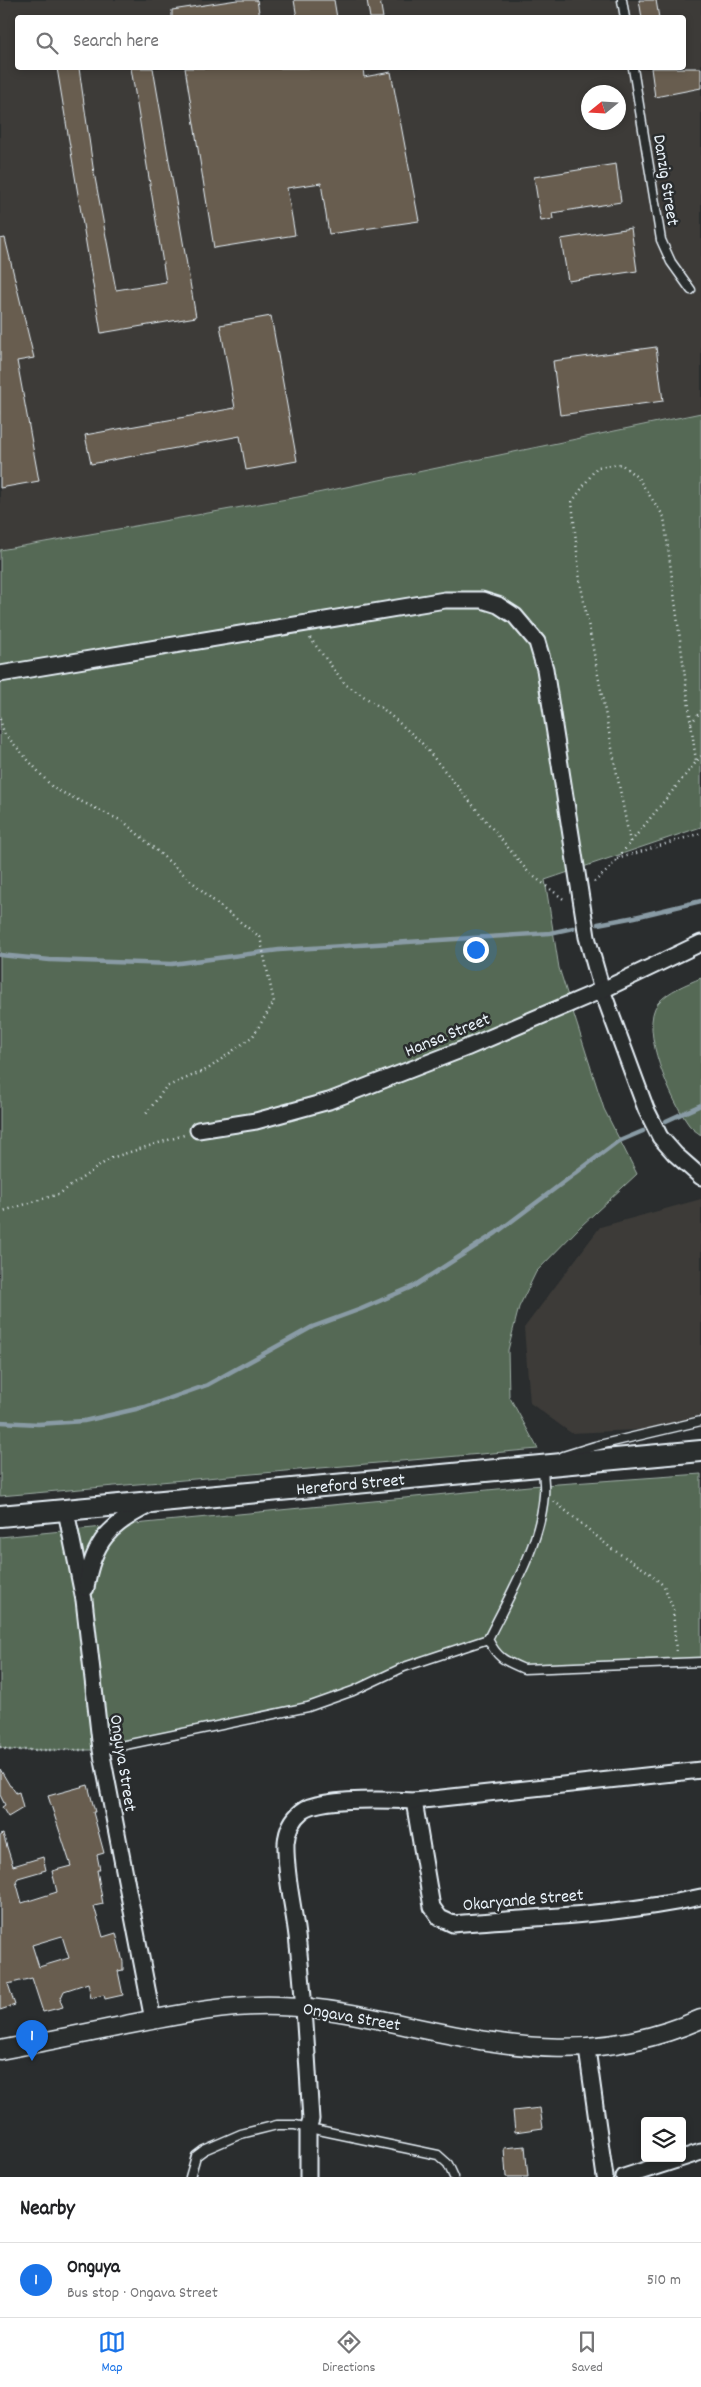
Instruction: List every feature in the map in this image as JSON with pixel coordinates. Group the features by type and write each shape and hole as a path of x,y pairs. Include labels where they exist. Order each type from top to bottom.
{"main road":[{"name":"Hereford Street","path":"0,1516 701,1451"}],"street":[{"path":"0,674 445,600 469,598 498,604 515,616 537,642 545,669 587,937 602,990 646,1109 660,1137 675,1154 701,1177"},
{"name":"Hansa Street","path":"198,1130 256,1121 329,1101 466,1048 602,990 701,944"},
{"path":"84,1600 91,1560 101,1539 115,1525 160,1501"},
{"name":"Onguya Street","path":"66,1511 84,1600 101,1750 153,2020"},
{"path":"308,2177 308,2129 311,2119 305,2007 296,1925 287,1870 286,1842 291,1821 304,1809 320,1804 374,1800 414,1801 701,1770"},
{"name":"Okaryande Street","path":"414,1801 432,1907 440,1918 453,1924 591,1913 675,1903 701,1897"},
{"name":"Ongava Street","path":"0,2050 153,2020 240,2007 305,2007 354,2014 493,2043 540,2048 588,2049 650,2038 701,2019"},
{"path":"588,2049 605,2177"},
{"path":"624,2177 701,2152"}],"lane":[{"path":"622,0 624,15"},
{"name":"Danzig Street","path":"633,70 661,240 670,262 691,290"},
{"path":"101,1750 308,1707 353,1691 404,1667 488,1639 527,1559 541,1516 544,1493 542,1466 566,1455 595,1446 701,1422"},
{"path":"488,1639 495,1653 504,1661 524,1670 701,1662"},
{"path":"190,2177 196,2156 204,2150 242,2134 278,2125 296,2126 438,2155 448,2164 454,2177"}],"path":[{"path":"630,842 580,581 572,502 597,467 621,464 638,478 664,517 696,761"},
{"path":"295,625 312,640 345,684 383,709 420,741 529,873 583,914"},
{"path":"691,723 701,711"},
{"path":"0,719 4,734 53,788 124,822 222,908 260,937 274,1002 252,1036 208,1069 166,1087 146,1114"},
{"path":"580,895 616,859 701,756"},
{"path":"616,859 701,832"},
{"path":"0,1212 59,1194 111,1158 198,1130"},
{"path":"544,1493 612,1549 648,1570 664,1586 673,1608 677,1663"},
{"path":"0,1747 8,1750 101,1750"}],"shaded area":[{"path":"0,0 701,0 701,413 298,497 0,550"},
{"path":"701,1199 701,1427 571,1433 530,1403 524,1328 600,1227"}],"green space":[{"path":"701,413 701,827 545,880 559,968 604,1109 637,1174 581,1226 536,1272 519,1307 508,1350 509,1396 538,1449 0,1496 0,550 298,497"},
{"path":"701,978 701,1135 689,1125 666,1083 655,1047 652,1029 653,1014 658,1003 672,991"},
{"path":"701,1474 701,1663 524,1669 504,1661 488,1639 308,1707 101,1750 8,1750 0,1747 0,1537 529,1486"}],"building":[{"path":"237,0 257,0 260,15 172,15 172,10"},
{"path":"294,0 334,0 336,15 296,15"},
{"path":"367,0 380,0 382,15 370,15"},
{"path":"639,0 656,0 658,15 642,15"},
{"path":"701,68 701,88 655,97 651,70"},
{"path":"57,70 79,70 93,167 116,290 166,282 131,70 153,70 196,317 101,333"},
{"path":"185,70 363,70 364,77 391,72 419,221 329,234 321,183 287,188 295,235 214,248"},
{"path":"616,164 621,202 552,213 553,219 541,221 534,177"},
{"path":"631,228 637,271 568,281 561,239"},
{"path":"5,238 34,358 17,361 39,481 0,488 0,239"},
{"path":"271,316 297,461 246,470 240,436 91,464 85,435 235,408 220,325"},
{"path":"656,347 663,401 560,415 553,361"},
{"path":"0,1769 10,1786 16,1793 19,1792 23,1808 8,1817 2,1807 5,1805 0,1795"},
{"path":"88,1785 104,1853 97,1855 100,1870 97,1870 103,1904 94,1906 103,1937 116,1933 123,1962 123,1970 118,1971 123,1995 105,1999 104,1995 91,1998 88,1983 64,1991 60,2000 63,2007 43,2012 32,1978 8,1984 15,2005 0,2010 0,1835 3,1834 13,1866 43,1857 46,1870 18,1878 16,1881 22,1903 57,1892 52,1871 71,1866 48,1796","holes":["62,1936 69,1958 39,1967 32,1945"]},
{"path":"540,2108 543,2128 515,2132 513,2111"},
{"path":"525,2146 528,2177 506,2177 504,2148"}],"waterway":[{"path":"598,924 701,901"},
{"path":"0,955 50,960 172,964 279,950 550,933 573,928"},
{"path":"666,1121 701,1105"},
{"path":"0,1422 38,1424 84,1421 145,1407 207,1385 312,1327 361,1309 414,1286 496,1233 617,1142 643,1131"}],"place":[{"name":"Onguya","path":"32,2061"}]}
